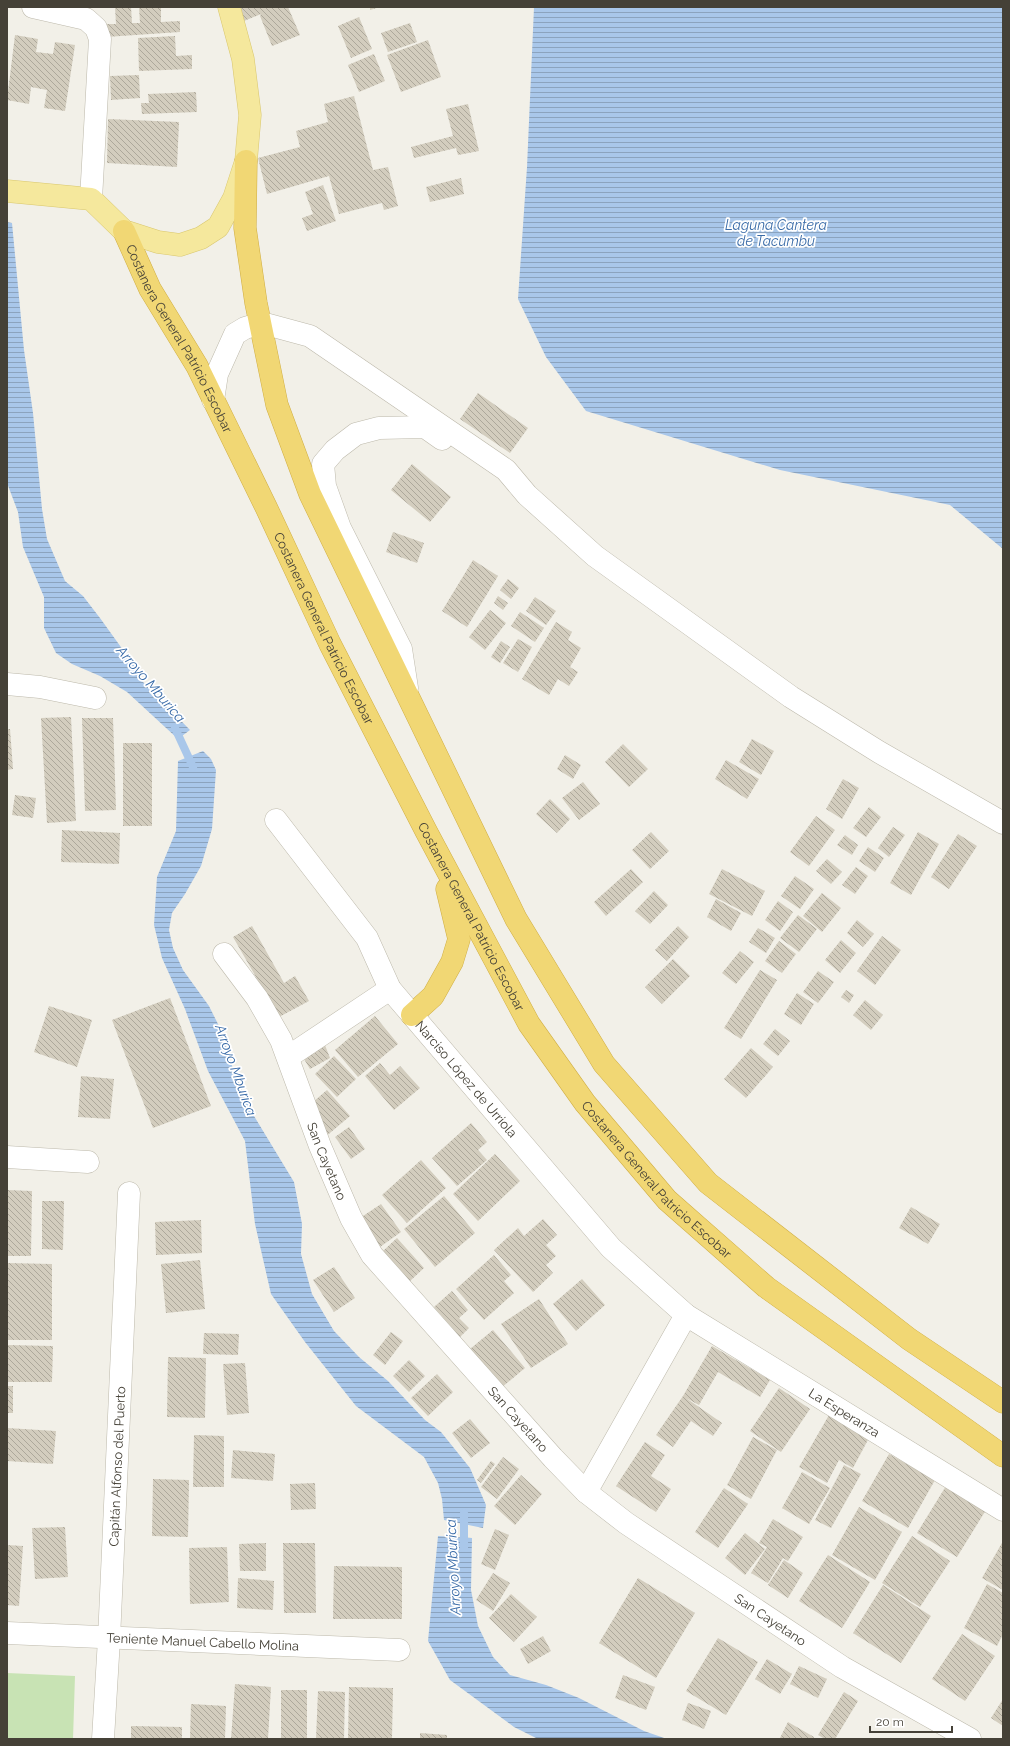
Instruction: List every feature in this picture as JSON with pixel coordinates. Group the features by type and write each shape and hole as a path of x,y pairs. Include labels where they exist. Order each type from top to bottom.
{"highway":[{"path":"246,161 245,228 256,303 262,323 278,405 310,494 409,701 516,919 604,1064 708,1183 909,1339 1003,1402"},
{"name":"Costanera General Patricio Escobar","path":"124,231 150,289 196,366 266,507 330,644 426,831 530,1024 585,1103 667,1200 766,1287 1003,1456"},
{"path":"412,1015 433,996 452,962 459,939 451,900 426,831"}],"main road":[{"path":"10,192 91,199 124,231 158,242 180,245 201,238 218,227 234,198 246,161 250,115 243,59 229,7"}],"street":[{"path":"33,7 86,19 96,28 100,39 91,199"},
{"path":"213,400 217,374 235,334 245,328 262,323 310,336 506,470 527,495 594,556 791,697 878,752 1003,823"},
{"path":"409,701 401,649 340,528 325,486 323,464 335,450 356,434 379,428 425,427 527,495"},
{"path":"7,684 40,687 95,698"},
{"name":"Narciso López de Urriola","path":"276,820 367,938 390,989 611,1248 686,1315"},
{"name":"San Cayetano","path":"224,954 257,998 281,1040 320,1146 351,1218 372,1255 586,1492 626,1524 842,1667 970,1739"},
{"path":"288,1057 390,989"},
{"path":"7,1157 88,1162"},
{"name":"Capitán Alfonso del Puerto","path":"103,1739 109,1639 128,1193"},
{"path":"586,1492 686,1315"},
{"name":"La Esperanza","path":"686,1315 1003,1510"},
{"name":"Teniente Manuel Cabello Molina","path":"7,1633 109,1639 399,1650"}],"green space":[{"path":"7,1673 75,1676 73,1739 7,1739"}],"water":[{"name":"Laguna Cantera de Tacumbu","path":"534,7 1003,7 1003,549 950,505 780,470 586,411 546,357 518,299 527,167"},
{"path":"7,222 12,223 24,350 33,413 42,509 47,539 65,581 83,596 100,618 136,668 143,682 190,730 178,739 127,692 100,676 72,664 56,653 44,628 44,597 23,547 18,512 7,483"},
{"path":"203,751 211,759 216,770 212,829 201,866 172,913 169,930 173,948 183,970 209,1006 220,1028 234,1072 254,1116 294,1182 302,1224 301,1254 312,1294 334,1331 359,1357 388,1381 425,1420 441,1432 470,1468 486,1505 483,1528 444,1520 442,1499 438,1483 424,1457 356,1406 305,1342 271,1294 255,1224 245,1141 208,1071 185,1009 162,958 154,925 157,877 176,831 178,761"},
{"path":"438,1536 472,1538 471,1590 478,1626 493,1657 510,1675 546,1685 579,1698 644,1731 667,1739 538,1739 514,1727 450,1680 428,1641"}],"building":[{"path":"115,7 131,7 132,23 140,23 139,7 161,7 161,22 180,21 180,32 106,37 105,24 116,24"},
{"path":"239,7 288,7 300,35 272,46 260,16 261,14 244,21"},
{"path":"370,7 380,7 370,10"},
{"path":"359,17 372,49 351,58 338,26"},
{"path":"410,23 417,42 388,52 381,33"},
{"path":"15,35 38,39 36,52 53,54 55,42 75,45 65,111 44,108 47,90 31,87 29,104 7,100"},
{"path":"175,36 176,56 192,55 192,69 139,71 138,38"},
{"path":"428,40 441,77 401,92 387,55"},
{"path":"374,54 385,81 359,92 348,65"},
{"path":"139,75 140,98 111,100 110,76"},
{"path":"196,92 197,112 142,114 141,103 149,103 148,94"},
{"path":"354,96 373,170 388,167 398,206 384,210 382,203 339,214 329,176 267,194 258,158 300,147 296,131 328,122 324,104"},
{"path":"468,104 479,151 458,155 456,148 414,158 411,147 453,136 446,109"},
{"path":"108,119 179,122 177,167 107,163"},
{"path":"461,178 464,194 430,202 426,187"},
{"path":"323,185 336,221 307,231 302,218 313,214 305,192"},
{"path":"478,393 528,428 510,453 460,419"},
{"path":"412,464 451,497 430,522 391,490"},
{"path":"393,532 424,543 417,563 386,552"},
{"path":"473,560 498,576 467,627 442,611"},
{"path":"508,579 519,588 511,599 500,590"},
{"path":"498,596 508,603 503,610 494,603"},
{"path":"535,597 556,611 546,625 526,611"},
{"path":"490,610 506,623 485,650 469,637"},
{"path":"520,612 544,628 535,642 511,626"},
{"path":"556,622 572,632 568,640 581,648 570,667 578,672 569,686 558,679 549,695 522,679"},
{"path":"518,639 532,647 518,672 503,663"},
{"path":"501,641 510,647 500,663 491,657"},
{"path":"71,717 76,821 47,823 41,718"},
{"path":"82,718 113,718 116,810 85,811"},
{"path":"7,729 10,729 13,769 7,770"},
{"path":"752,739 774,751 761,775 739,762"},
{"path":"123,743 152,743 152,826 123,826"},
{"path":"623,744 648,769 629,787 605,762"},
{"path":"565,755 581,765 573,779 557,769"},
{"path":"726,760 759,779 747,799 715,779"},
{"path":"843,779 859,788 842,819 826,809"},
{"path":"583,782 600,804 579,820 562,798"},
{"path":"15,795 36,798 33,818 12,815"},
{"path":"550,799 570,819 557,833 536,814"},
{"path":"869,807 881,817 866,837 853,828"},
{"path":"816,816 835,830 809,866 790,852"},
{"path":"893,827 905,835 889,857 878,848"},
{"path":"62,830 120,833 119,864 61,862"},
{"path":"651,832 669,851 650,869 632,850"},
{"path":"918,832 939,844 911,895 890,883"},
{"path":"958,834 977,846 949,889 931,877"},
{"path":"845,835 858,845 852,855 837,845"},
{"path":"868,847 884,858 875,872 859,861"},
{"path":"827,859 842,872 831,884 816,871"},
{"path":"856,867 868,876 855,894 842,885"},
{"path":"631,869 643,882 606,916 594,902"},
{"path":"722,869 765,891 752,916 709,894"},
{"path":"795,876 814,889 800,909 781,896"},
{"path":"654,891 668,905 650,924 635,911"},
{"path":"822,893 841,908 822,932 803,916"},
{"path":"716,899 741,913 731,931 707,917"},
{"path":"778,901 793,912 780,931 765,920"},
{"path":"798,915 817,929 799,952 780,938"},
{"path":"857,920 874,934 863,947 847,933"},
{"path":"252,926 284,983 295,976 309,1001 279,1017 233,937"},
{"path":"678,926 689,937 667,961 655,950"},
{"path":"758,928 775,938 766,953 749,942"},
{"path":"882,936 901,950 875,985 857,971"},
{"path":"841,940 856,953 840,973 825,960"},
{"path":"779,941 796,954 782,973 765,961"},
{"path":"740,951 754,962 736,984 722,973"},
{"path":"673,959 690,976 662,1004 645,987"},
{"path":"760,970 777,980 741,1039 724,1028"},
{"path":"818,971 834,982 818,1003 803,992"},
{"path":"846,990 854,995 849,1003 841,997"},
{"path":"797,993 814,1004 801,1025 784,1014"},
{"path":"170,998 211,1106 153,1128 112,1020"},
{"path":"865,1000 883,1015 871,1030 853,1015"},
{"path":"49,1006 92,1020 77,1067 34,1052"},
{"path":"375,1016 398,1044 358,1077 335,1050"},
{"path":"775,1029 790,1041 778,1056 763,1044"},
{"path":"323,1040 330,1058 310,1069 301,1054"},
{"path":"751,1048 773,1067 746,1098 724,1079"},
{"path":"334,1056 356,1079 337,1097 315,1074"},
{"path":"380,1063 390,1075 400,1066 420,1088 394,1110 365,1076"},
{"path":"81,1076 114,1079 110,1119 78,1117"},
{"path":"327,1090 350,1116 324,1138 313,1102"},
{"path":"471,1123 487,1142 478,1150 487,1160 457,1186 432,1158"},
{"path":"349,1127 365,1149 351,1159 335,1137"},
{"path":"495,1154 520,1181 478,1221 453,1194"},
{"path":"421,1160 446,1188 407,1223 382,1195"},
{"path":"7,1190 32,1191 31,1256 7,1256"},
{"path":"444,1196 475,1233 435,1267 404,1229"},
{"path":"42,1201 64,1201 63,1250 42,1249"},
{"path":"381,1204 401,1232 380,1247 360,1218"},
{"path":"911,1207 940,1224 928,1244 899,1228"},
{"path":"543,1219 557,1235 546,1245 556,1256 546,1265 553,1273 533,1292 494,1250 518,1228 524,1236"},
{"path":"201,1220 202,1253 156,1255 155,1222"},
{"path":"397,1238 424,1268 410,1281 383,1251"},
{"path":"494,1255 511,1275 504,1281 514,1293 484,1320 456,1289"},
{"path":"200,1260 205,1309 166,1313 161,1264"},
{"path":"7,1263 52,1264 52,1340 7,1340"},
{"path":"334,1267 355,1298 334,1312 313,1280"},
{"path":"582,1279 605,1305 576,1331 553,1304"},
{"path":"452,1291 468,1310 459,1318 469,1328 460,1337 434,1307"},
{"path":"539,1299 568,1344 531,1368 501,1324"},
{"path":"493,1330 525,1368 501,1388 470,1349"},
{"path":"391,1332 403,1341 385,1365 373,1355"},
{"path":"204,1333 239,1334 238,1355 203,1354"},
{"path":"7,1345 53,1346 52,1382 7,1382"},
{"path":"712,1346 770,1380 760,1397 718,1372 699,1405 686,1398 722,1423 713,1436 691,1421 673,1447 656,1435 683,1396"},
{"path":"168,1357 206,1358 205,1418 167,1417"},
{"path":"409,1360 425,1376 409,1392 393,1376"},
{"path":"245,1363 249,1413 227,1415 223,1364"},
{"path":"437,1374 453,1392 428,1416 411,1398"},
{"path":"7,1386 13,1386 13,1413 7,1413"},
{"path":"779,1388 810,1409 781,1452 750,1431"},
{"path":"829,1415 869,1438 853,1468 839,1460 827,1483 799,1467"},
{"path":"470,1419 490,1443 471,1458 452,1433"},
{"path":"7,1428 56,1431 53,1464 7,1461"},
{"path":"194,1435 224,1436 224,1487 193,1487"},
{"path":"753,1437 777,1450 751,1499 727,1485"},
{"path":"645,1442 665,1455 651,1476 671,1489 656,1512 616,1486"},
{"path":"233,1450 275,1454 273,1481 231,1478"},
{"path":"889,1454 935,1480 908,1528 862,1501"},
{"path":"503,1457 519,1469 497,1499 481,1487"},
{"path":"491,1461 495,1464 481,1483 477,1480"},
{"path":"844,1465 861,1474 831,1528 815,1520"},
{"path":"802,1472 830,1488 809,1524 782,1508"},
{"path":"521,1475 542,1494 515,1525 494,1506"},
{"path":"153,1479 189,1480 188,1537 152,1536"},
{"path":"315,1483 316,1509 291,1510 290,1484"},
{"path":"946,1486 986,1510 957,1557 917,1533"},
{"path":"724,1488 748,1504 718,1548 695,1532"},
{"path":"859,1507 902,1532 875,1580 832,1555"},
{"path":"773,1519 803,1537 788,1561 783,1558 768,1583 751,1573 767,1547 759,1543"},
{"path":"65,1527 68,1577 35,1579 32,1528"},
{"path":"495,1529 509,1535 495,1570 481,1564"},
{"path":"745,1533 765,1549 745,1575 725,1558"},
{"path":"912,1536 950,1561 920,1607 882,1583"},
{"path":"1003,1541 1003,1590 982,1578"},
{"path":"266,1543 266,1571 240,1571 239,1544"},
{"path":"283,1543 315,1543 316,1613 284,1613"},
{"path":"7,1545 23,1546 19,1606 7,1605"},
{"path":"227,1547 229,1602 190,1604 189,1548"},
{"path":"828,1555 870,1582 842,1628 799,1601"},
{"path":"784,1560 803,1573 788,1598 768,1585"},
{"path":"334,1566 402,1567 402,1619 333,1619"},
{"path":"493,1573 510,1583 493,1611 476,1600"},
{"path":"238,1578 274,1581 273,1610 237,1608"},
{"path":"638,1578 695,1613 656,1678 599,1643"},
{"path":"987,1584 1003,1593 1003,1634 997,1646 964,1628"},
{"path":"883,1585 931,1616 901,1663 853,1633"},
{"path":"511,1594 537,1617 514,1642 489,1618"},
{"path":"962,1634 995,1656 965,1701 932,1679"},
{"path":"543,1636 551,1651 528,1664 520,1649"},
{"path":"718,1638 758,1662 726,1715 686,1691"},
{"path":"767,1659 792,1674 780,1694 755,1679"},
{"path":"799,1666 827,1679 818,1698 790,1684"},
{"path":"623,1675 655,1687 646,1710 615,1698"},
{"path":"235,1684 271,1687 268,1739 231,1739"},
{"path":"349,1687 393,1688 392,1739 348,1739"},
{"path":"281,1690 307,1690 307,1739 281,1739"},
{"path":"318,1691 345,1692 344,1739 316,1739"},
{"path":"844,1692 858,1701 835,1739 825,1739 818,1735"},
{"path":"1003,1699 1003,1726 991,1718"},
{"path":"688,1703 711,1711 704,1729 682,1720"},
{"path":"191,1704 226,1706 225,1739 190,1739"},
{"path":"788,1722 814,1737 813,1739 780,1738"},
{"path":"131,1726 182,1727 182,1739 131,1739"},
{"path":"420,1733 447,1735 447,1739 420,1739"}],"waterway":[{"name":"Arroyo Mburica","path":"175,728 193,767"},
{"name":"Arroyo Mburica","path":"464,1513 464,1548"}]}
